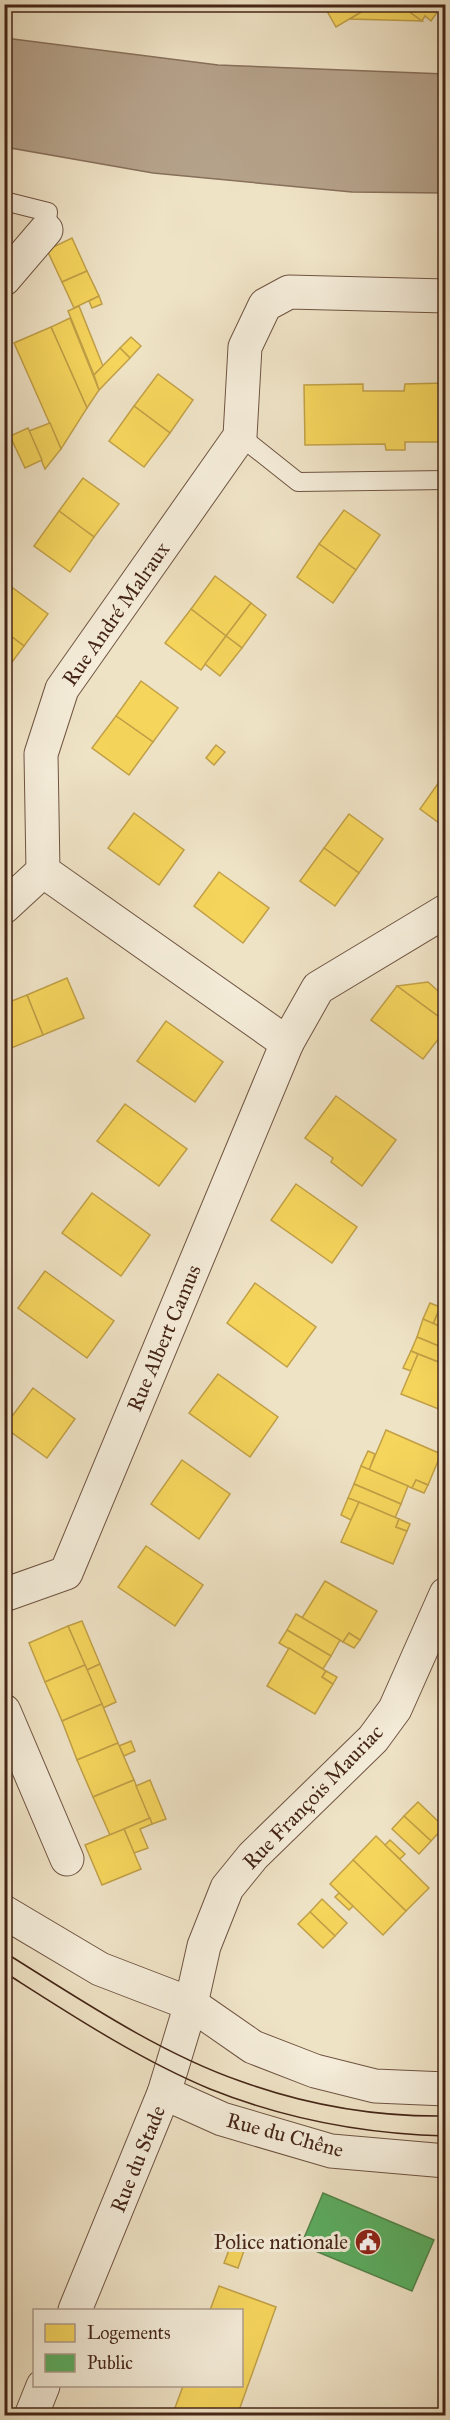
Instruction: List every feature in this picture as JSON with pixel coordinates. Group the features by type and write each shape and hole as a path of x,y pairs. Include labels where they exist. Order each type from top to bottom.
{"street":[{"path":"4,279 46,230"},
{"path":"240,436 245,347 265,305 289,292 446,296"},
{"name":"Rue André Malraux","path":"43,871 41,754 62,690 240,436"},
{"path":"4,906 43,871 287,1043 318,988 446,911"},
{"name":"Rue Albert Camus","path":"4,1595 66,1573 287,1043"},
{"name":"Rue François Mauriac","path":"191,2004 204,1946 227,1888 252,1856 374,1739 395,1709 446,1594"},
{"path":"4,1711 67,1859"},
{"path":"4,1912 100,1969 191,2004 253,2047 315,2071 375,2086 446,2089"},
{"name":"Rue du Stade","path":"75,2309 164,2093 191,2004"},
{"name":"Rue du Chêne","path":"164,2093 222,2119 332,2151 446,2161"},
{"path":"32,2415 42,2387"}],"lane":[{"path":"4,201 48,212 46,230"},
{"path":"240,436 298,482 446,480"}],"shaded area":[{"path":"5,38 218,65 445,74 445,193 352,192 153,173 5,147"}],"building: Logements":[{"path":"323,4 360,4 363,11 336,27"},
{"path":"360,4 399,4 422,21 350,19 363,11"},
{"path":"399,4 443,4 431,21 425,16 422,21"},
{"path":"72,238 87,271 62,282 47,250"},
{"path":"87,271 99,296 74,308 62,282"},
{"path":"99,296 102,304 92,308 89,301"},
{"path":"79,306 103,366 94,375 68,311"},
{"path":"70,318 99,390 87,408 51,327"},
{"path":"51,327 87,408 61,449 14,343"},
{"path":"131,337 141,346 130,358 120,348"},
{"path":"120,348 130,358 99,390 94,375"},
{"path":"158,374 193,400 170,433 134,406"},
{"path":"446,383 446,435 441,435 441,442 405,442 405,450 386,450 385,444 305,445 304,385 363,384 363,391 404,391 405,384"},
{"path":"134,406 170,433 144,467 109,441"},
{"path":"50,423 61,449 45,469 29,431"},
{"path":"28,428 42,460 25,468 10,436"},
{"path":"83,478 119,504 94,537 59,511"},
{"path":"344,510 380,535 356,570 319,544"},
{"path":"59,511 94,537 70,572 34,546"},
{"path":"319,544 356,570 333,603 297,577"},
{"path":"215,576 251,603 226,636 191,609"},
{"path":"13,588 48,614 24,646 4,631 4,599"},
{"path":"251,603 266,615 242,648 226,636"},
{"path":"191,609 226,636 201,670 165,643"},
{"path":"4,631 24,646 4,673"},
{"path":"226,636 242,648 220,676 205,664"},
{"path":"141,681 178,708 153,742 116,716"},
{"path":"116,716 153,742 129,775 92,748"},
{"path":"216,745 225,752 214,765 206,758"},
{"path":"444,775 446,776 446,828 420,809"},
{"path":"134,813 184,850 159,885 108,848"},
{"path":"349,814 383,839 359,873 324,848"},
{"path":"324,848 359,873 335,906 300,881"},
{"path":"219,872 269,908 243,943 194,906"},
{"path":"67,978 84,1018 43,1035 27,995"},
{"path":"428,982 446,998 446,1022 397,986"},
{"path":"397,986 446,1022 446,1029 423,1059 371,1020"},
{"path":"27,995 43,1035 4,1051 4,1004"},
{"path":"166,1021 223,1062 195,1102 137,1061"},
{"path":"336,1096 396,1140 362,1186 331,1162 333,1158 305,1138"},
{"path":"125,1104 187,1149 159,1186 97,1141"},
{"path":"296,1184 357,1227 332,1263 271,1220"},
{"path":"92,1193 150,1235 121,1276 62,1233"},
{"path":"45,1271 114,1321 87,1358 18,1308"},
{"path":"255,1283 316,1327 287,1367 227,1323"},
{"path":"446,1294 446,1329 433,1324"},
{"path":"430,1303 440,1307 433,1324 423,1319"},
{"path":"423,1319 446,1329 446,1349 417,1337"},
{"path":"417,1337 446,1349 446,1365 411,1351"},
{"path":"411,1351 418,1354 411,1371 403,1368"},
{"path":"418,1354 446,1365 446,1412 401,1394"},
{"path":"218,1374 278,1417 250,1457 189,1413"},
{"path":"33,1388 75,1419 47,1458 4,1427"},
{"path":"386,1430 441,1454 428,1485 416,1480 412,1488 369,1470"},
{"path":"368,1451 375,1454 369,1470 361,1466"},
{"path":"182,1460 230,1494 199,1539 151,1504"},
{"path":"361,1466 408,1486 401,1504 354,1484"},
{"path":"416,1480 428,1485 424,1493 412,1488"},
{"path":"354,1484 401,1504 395,1518 348,1498"},
{"path":"348,1498 359,1502 351,1520 341,1515"},
{"path":"359,1502 399,1519 396,1527 407,1531 393,1564 341,1542"},
{"path":"399,1519 410,1524 407,1531 396,1527"},
{"path":"146,1546 203,1585 175,1626 118,1587"},
{"path":"325,1581 377,1611 360,1640 349,1633 343,1642 302,1618"},
{"path":"296,1614 340,1640 331,1656 287,1630"},
{"path":"82,1621 100,1664 87,1670 68,1626"},
{"path":"68,1626 85,1665 45,1682 29,1643"},
{"path":"287,1630 331,1656 323,1669 279,1643"},
{"path":"349,1633 360,1640 354,1648 343,1642"},
{"path":"289,1648 326,1671 322,1677 333,1684 315,1714 267,1686"},
{"path":"100,1664 116,1702 103,1708 87,1670"},
{"path":"85,1665 102,1704 62,1721 45,1682"},
{"path":"326,1671 337,1677 333,1684 322,1677"},
{"path":"102,1704 118,1743 77,1760 62,1721"},
{"path":"131,1741 135,1751 124,1756 119,1746"},
{"path":"118,1743 134,1780 93,1797 77,1760"},
{"path":"134,1780 150,1818 110,1835 93,1797"},
{"path":"150,1780 166,1819 152,1824 136,1786"},
{"path":"418,1802 444,1827 431,1841 404,1816"},
{"path":"404,1816 431,1841 419,1854 392,1829"},
{"path":"150,1818 152,1824 140,1829 148,1848 134,1853 124,1829"},
{"path":"124,1829 141,1869 102,1885 85,1845"},
{"path":"376,1836 429,1888 406,1911 353,1860"},
{"path":"390,1840 405,1854 400,1859 385,1845"},
{"path":"353,1860 406,1911 383,1935 330,1884"},
{"path":"339,1893 353,1906 349,1910 335,1897"},
{"path":"322,1899 347,1923 335,1936 310,1912"},
{"path":"310,1912 335,1936 323,1948 298,1924"},
{"path":"234,2237 247,2242 238,2268 224,2263"},
{"path":"219,2286 276,2307 237,2416 172,2416 183,2387 243,2387 243,2309 210,2309"}],"building: Public":[{"name":"Police nationale","path":"323,2193 434,2240 412,2291 301,2245"}],"tram line":[{"path":"4,1952 149,2040 179,2056 240,2081 290,2097 341,2108 419,2116 446,2116"},
{"path":"4,1972 131,2050 183,2077 238,2100 326,2123 386,2132 446,2136"}],"place":[{"name":"Police nationale","path":"368,2242"}]}
